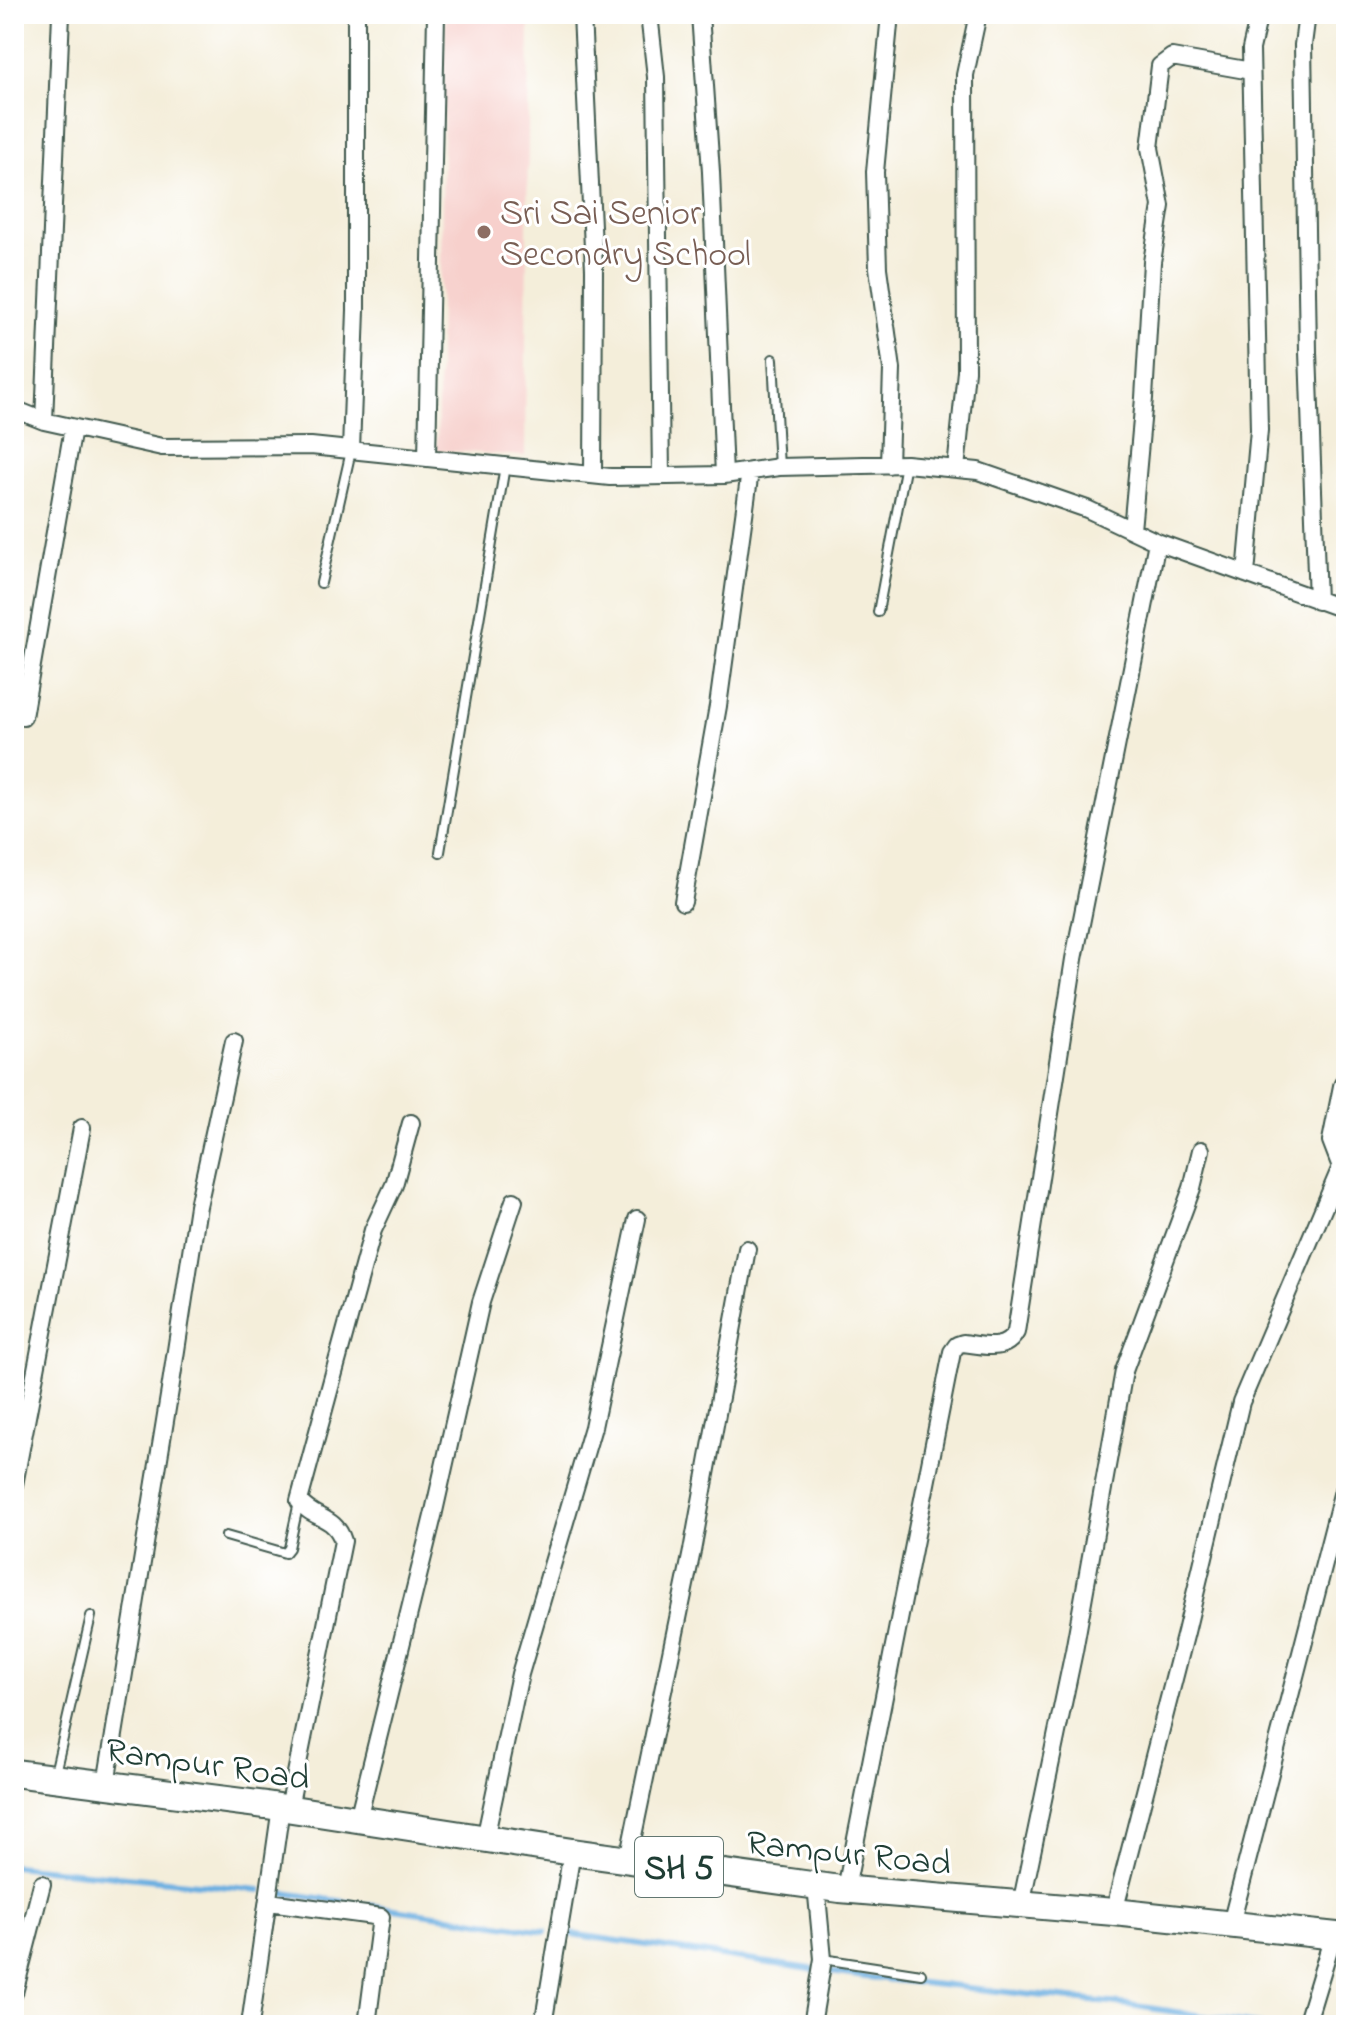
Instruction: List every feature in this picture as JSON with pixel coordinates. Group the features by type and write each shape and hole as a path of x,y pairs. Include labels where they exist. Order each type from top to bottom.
{"main road":[{"name":"Rampur Road","path":"14,1773 285,1807 572,1852 846,1889 1114,1912 1340,1937"}],"street":[{"path":"44,421 61,14"},
{"path":"351,450 356,310 356,14"},
{"path":"427,458 436,14"},
{"path":"582,14 594,269 593,475"},
{"path":"649,14 656,77 661,476"},
{"path":"700,14 711,172 724,475"},
{"path":"890,14 875,172 878,268 892,369 898,464"},
{"path":"956,469 966,371 965,75 978,14"},
{"path":"1246,574 1259,430 1251,49 1259,14"},
{"path":"1307,14 1303,45 1308,352 1317,601"},
{"path":"1132,530 1152,262 1161,206 1150,148 1160,66 1172,57 1251,71"},
{"path":"14,409 44,421 162,447 311,446 593,475 724,475 779,467 898,464 978,471 1087,509 1157,542 1346,610"},
{"path":"23,717 73,428"},
{"path":"683,902 718,706 750,471"},
{"path":"846,1889 952,1352 963,1343 1001,1346 1011,1342 1016,1332 1074,959 1157,542"},
{"path":"106,1784 198,1206 234,1041"},
{"path":"1114,1912 1241,1402 1344,1167 1331,1141 1346,1078"},
{"path":"250,2025 285,1807 343,1541 335,1524 304,1508 299,1501 373,1230 394,1185 411,1123"},
{"path":"14,1485 82,1128"},
{"path":"1021,1905 1074,1651 1124,1371 1192,1188 1201,1150"},
{"path":"358,1819 440,1488 481,1302 514,1201"},
{"path":"485,1839 520,1674 593,1427 637,1219"},
{"path":"628,1860 692,1551 747,1249"},
{"path":"1231,1924 1346,1479"},
{"path":"543,2025 572,1852"},
{"path":"14,1993 42,1884"},
{"path":"812,2025 821,1967 816,1885"},
{"path":"269,1902 381,1917 367,2025"},
{"path":"1306,2025 1340,1937"}],"lane":[{"path":"773,359 779,467"},
{"path":"321,583 351,450"},
{"path":"878,612 898,464"},
{"path":"440,852 505,466"},
{"path":"226,1536 285,1553 289,1548 299,1501"},
{"path":"54,1778 91,1616"},
{"path":"821,1967 921,1974"}],"shaded area":[{"name":"Sri Sai Senior Secondry School","path":"446,14 529,14 525,456 437,450"}],"waterway":[{"path":"14,1866 260,1890"},
{"path":"284,1893 545,1931"},
{"path":"571,1934 865,1977 1129,2005 1262,2025"}],"place":[{"name":"Sri Sai Senior Secondry School","path":"484,232"}]}
